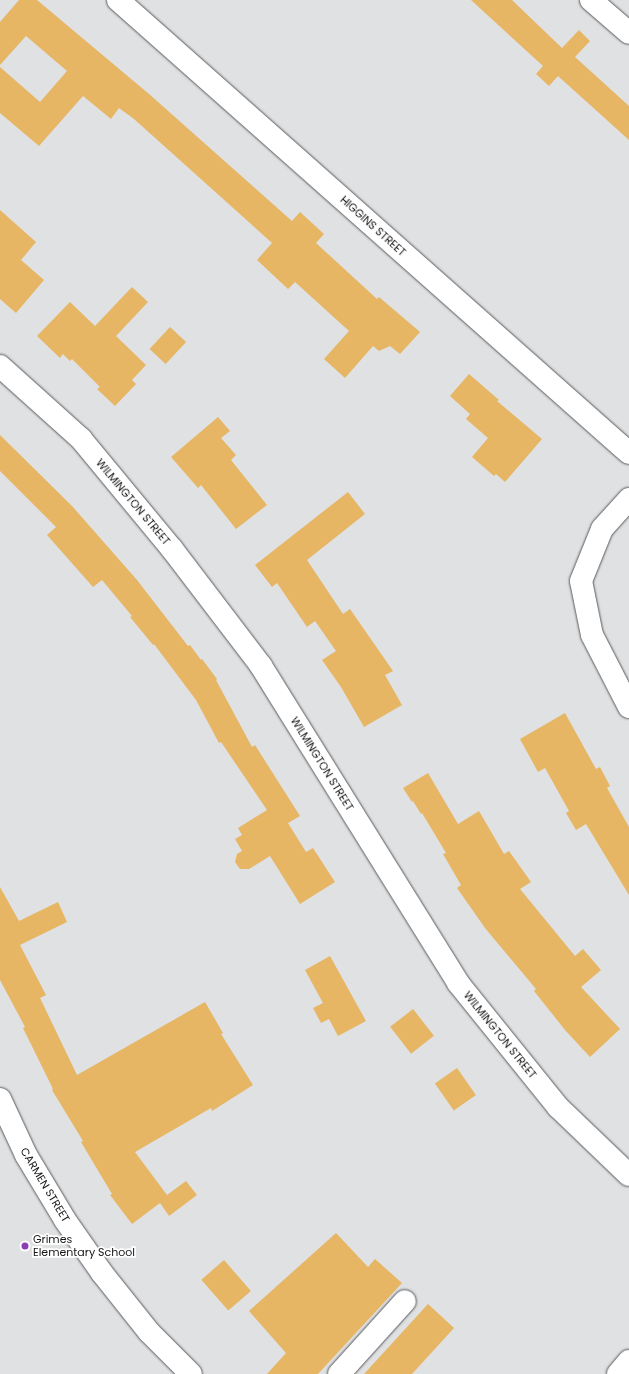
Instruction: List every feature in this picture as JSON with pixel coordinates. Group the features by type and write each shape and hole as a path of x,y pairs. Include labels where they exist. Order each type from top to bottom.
{"street":[{"name":"HIGGINS STREET","path":"118,0 629,453"},
{"path":"591,0 629,33"},
{"name":"WILMINGTON STREET","path":"0,366 81,439 172,549 261,666 458,983 558,1107 629,1175"},
{"path":"629,499 602,529 581,581 592,635 629,707"},
{"name":"CARMEN STREET","path":"0,1100 26,1155 90,1256 149,1332 191,1374"},
{"path":"339,1374 405,1301"},
{"path":"618,1374 629,1361"}],"building":[{"path":"19,0 37,0 149,94 292,221 300,212 324,234 316,243 377,299 379,297 420,332 400,354 390,346 379,351 373,346 345,378 324,359 349,331 295,282 288,289 257,260 272,243 134,119 119,108 111,119 83,96 39,146 0,113 0,67 40,102 67,71 26,36 0,65 0,22"},
{"path":"471,0 512,0 562,48 579,30 590,41 575,57 629,106 629,140 558,76 549,86 536,74 543,66"},
{"path":"0,210 36,242 21,260 44,280 16,313 0,299"},
{"path":"132,287 148,302 116,336 146,365 132,380 136,384 115,406 97,389 100,387 72,359 70,361 63,354 60,358 37,336 70,302 95,326"},
{"path":"170,327 186,342 166,364 150,349"},
{"path":"469,374 499,400 497,401 542,439 505,482 496,474 494,476 472,457 488,438 466,419 470,414 450,396"},
{"path":"218,417 230,431 221,438 236,455 231,460 267,505 236,529 201,485 198,488 171,457"},
{"path":"0,435 72,506 137,580 188,646 190,645 217,679 216,680 252,747 255,745 300,816 288,823 306,852 313,848 335,882 300,904 270,856 249,869 240,869 235,862 237,854 242,851 235,839 242,835 238,828 267,810 221,742 219,743 196,700 154,644 153,645 130,617 132,616 102,580 93,587 47,535 56,527 0,471"},
{"path":"348,492 365,514 307,560 343,614 350,609 393,671 385,675 402,705 364,727 341,687 322,660 336,651 315,621 307,627 277,583 272,587 255,565"},
{"path":"565,713 596,769 600,767 610,786 607,788 629,827 629,895 586,824 576,830 566,813 569,811 545,768 538,772 520,739"},
{"path":"428,773 458,824 479,811 504,854 509,851 531,882 520,889 575,956 583,949 601,970 581,987 620,1029 590,1057 565,1030 534,991 536,989 485,928 457,888 461,885 443,854 446,853 422,813 421,814 403,788"},
{"path":"0,887 19,921 58,902 67,922 20,945 46,995 40,998 77,1075 205,1002 223,1033 221,1034 253,1085 212,1111 211,1108 135,1152 167,1195 186,1181 197,1195 169,1216 160,1203 132,1224 110,1195 112,1194 81,1142 83,1141 52,1090 53,1089 23,1028 25,1027 0,980"},
{"path":"330,956 366,1021 338,1036 329,1019 321,1023 313,1008 323,1003 305,970"},
{"path":"413,1009 434,1036 411,1054 390,1027"},
{"path":"457,1068 476,1095 454,1111 435,1083"},
{"path":"336,1233 368,1267 375,1259 402,1283 318,1374 267,1374 286,1353 249,1311"},
{"path":"224,1260 251,1291 228,1311 201,1280"},
{"path":"428,1304 454,1328 412,1374 364,1374"}],"place":[{"name":"Grimes Elementary School","path":"25,1246"}]}
